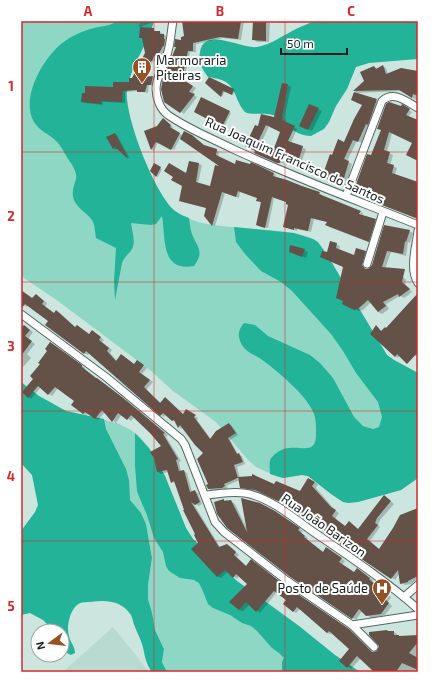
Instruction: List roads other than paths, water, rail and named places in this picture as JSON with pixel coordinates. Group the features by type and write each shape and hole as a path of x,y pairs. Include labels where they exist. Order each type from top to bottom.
{"street":[{"name":"Rua Joaquim Francisco do Santos","path":"173,21 168,53 158,75 156,84 159,104 167,114 207,136 258,160 418,225"},
{"path":"346,196 382,101 385,98 392,96 418,108"},
{"path":"367,264 383,212"},
{"path":"418,231 414,259 414,272 418,283"},
{"path":"21,314 106,378 181,439 185,445 215,522 224,532 286,580 352,624 374,647"},
{"name":"Rua João Barizon","path":"205,495 231,492 253,495 277,506 375,575 418,609"},
{"path":"404,597 418,585"},
{"path":"352,624 418,615"}],"place":[{"name":"Marmoraria Piteiras","path":"142,84"},
{"name":"Posto de Saúde","path":"382,605"}]}
